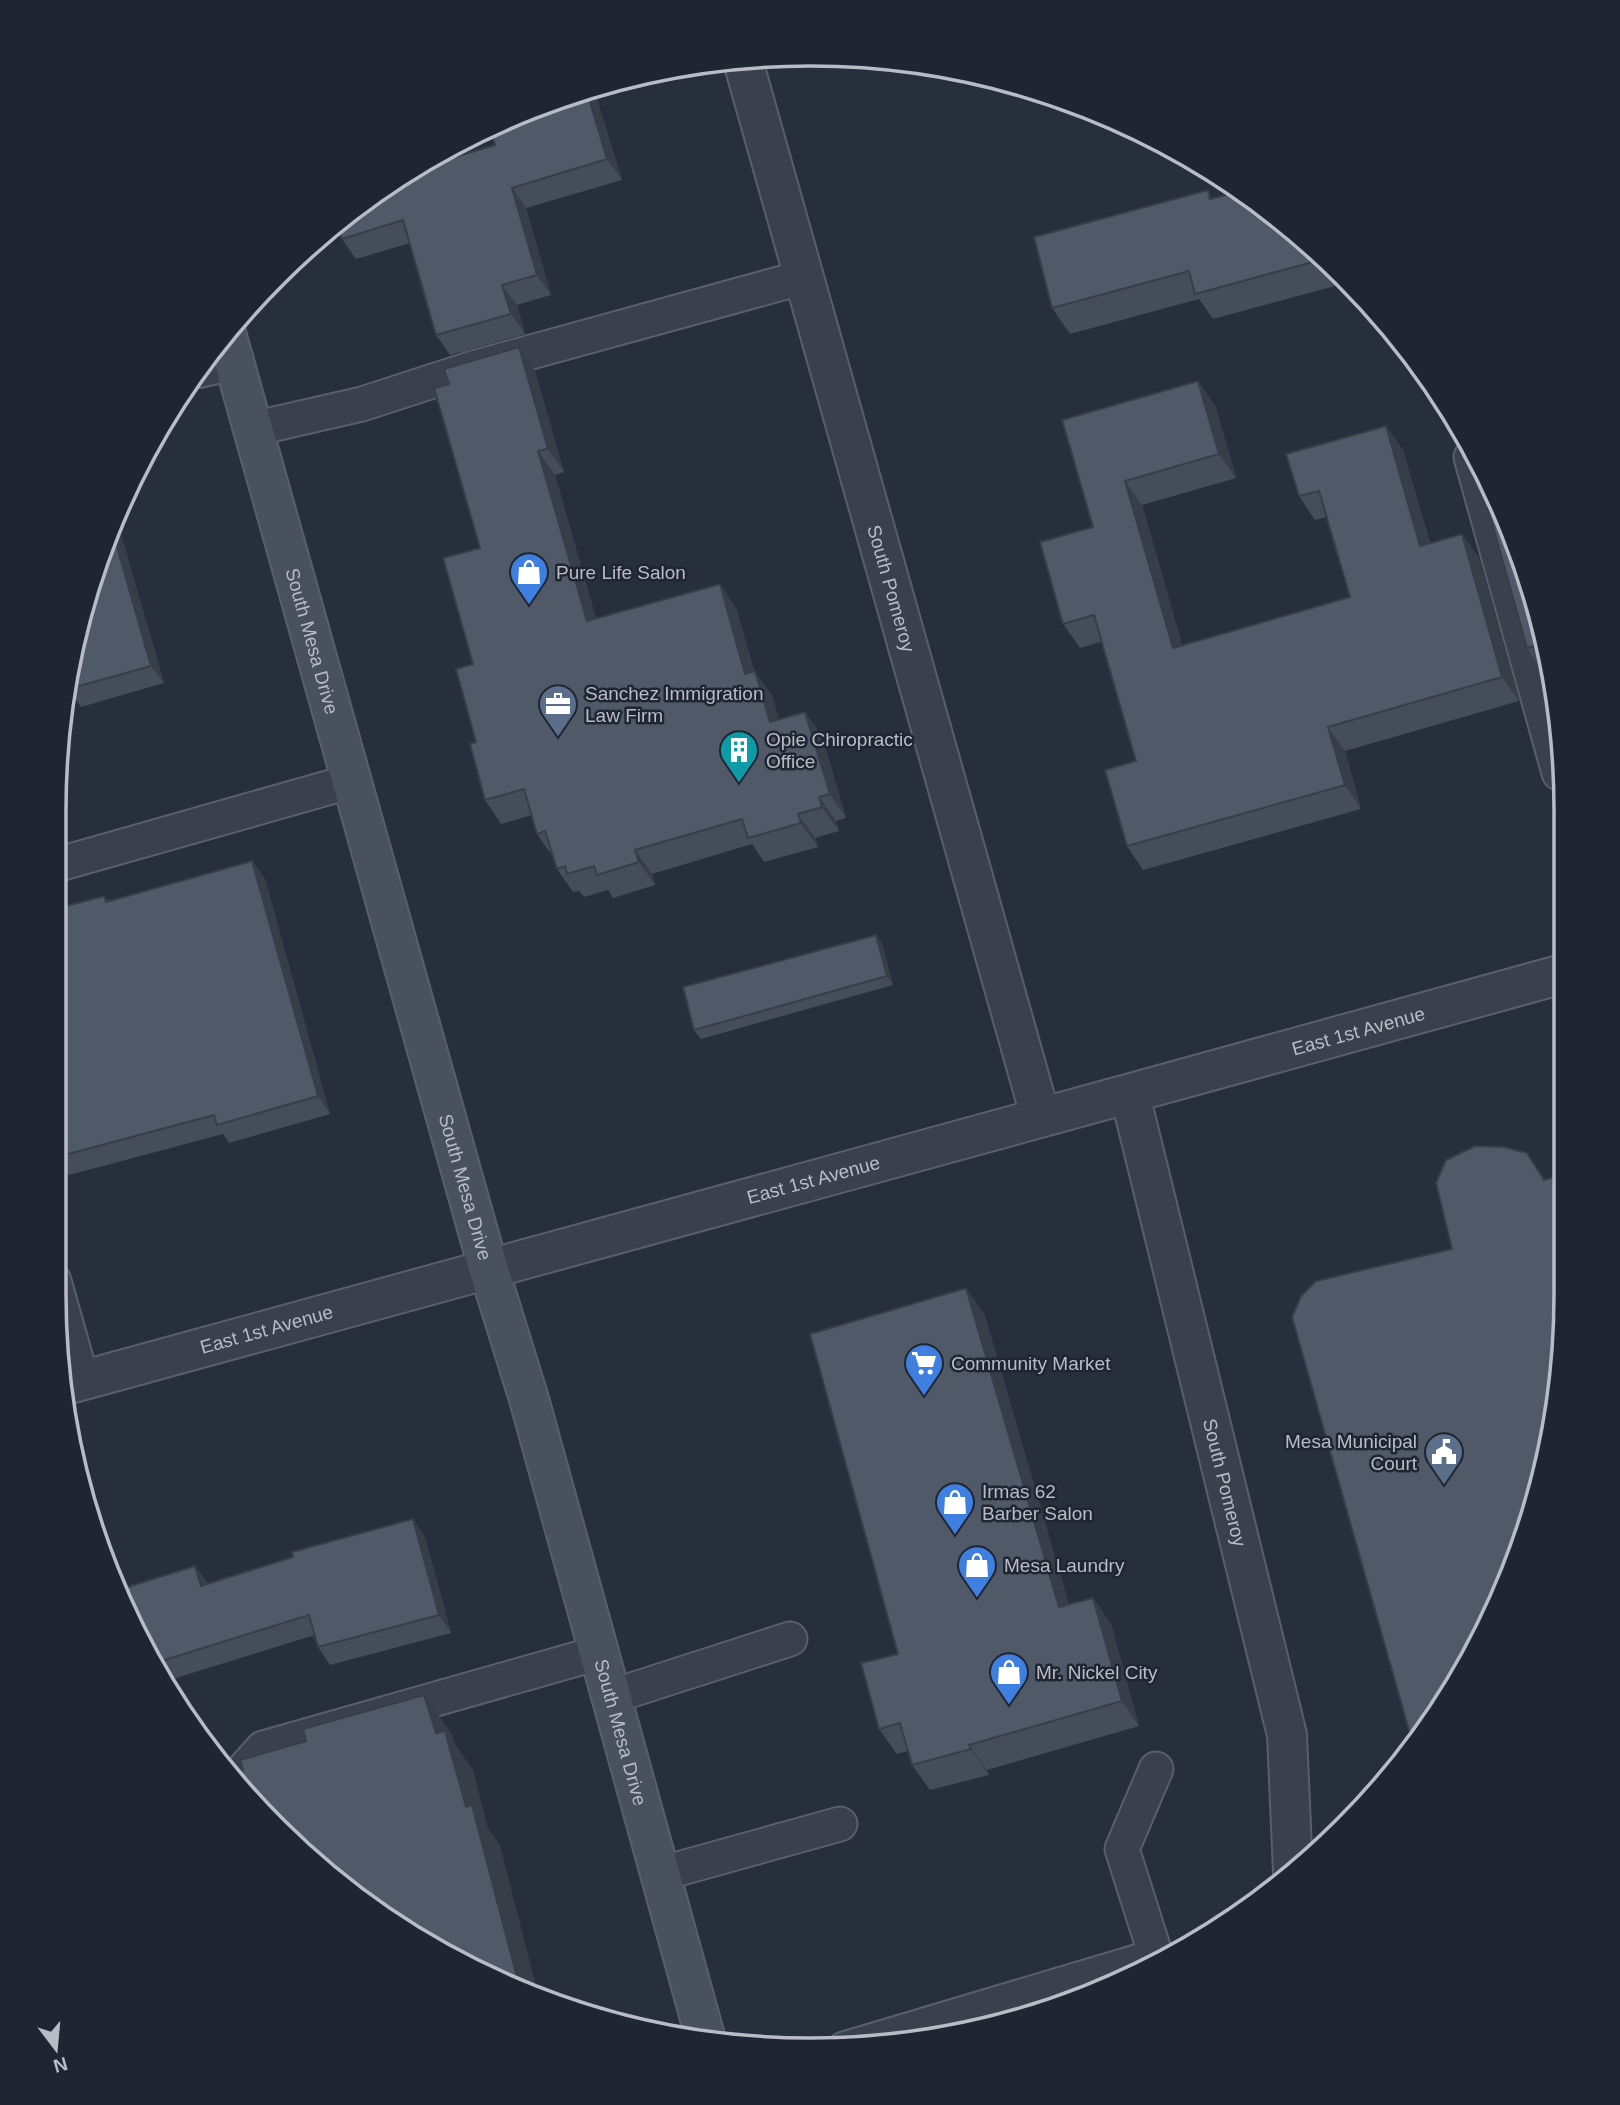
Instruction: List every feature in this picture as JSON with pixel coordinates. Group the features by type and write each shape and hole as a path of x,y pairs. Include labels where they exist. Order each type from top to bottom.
{"main road":[{"name":"South Mesa Drive","path":"221,356 253,429 488,1267 529,1399 703,2030"}],"street":[{"name":"South Pomeroy","path":"745,70 1040,1115"},
{"name":"East 1st Avenue","path":"74,1382 1040,1115 1130,1095 1554,976"},
{"name":"South Pomeroy","path":"1130,1095 1287,1735 1292,1860"}],"lane":[{"path":"253,429 362,404 486,364 804,277"},
{"path":"1479,485 1550,740"},
{"path":"66,861 352,781"},
{"path":"70,1360 74,1382"},
{"path":"610,1697 790,1639"},
{"path":"241,1773 262,1748 597,1653"},
{"path":"1155,1953 1122,1849 1156,1769"},
{"path":"660,1874 840,1824"},
{"path":"900,2033 1131,1965"}],"building":[{"path":"590,100 607,159 512,188 537,275 502,285 511,314 436,335 403,220 342,239 340,234 438,166 454,157 495,145 493,138 525,123"},
{"path":"1208,190 1210,199 1227,195 1263,220 1312,262 1195,294 1189,271 1052,308 1034,237"},
{"path":"519,347 548,449 538,451 587,621 720,584 745,674 755,671 770,722 805,712 830,794 819,797 822,807 798,814 801,823 748,838 742,819 635,850 639,862 597,875 594,866 567,874 565,866 557,869 545,831 537,834 524,789 485,800 470,744 476,742 456,669 473,664 443,558 480,548 434,388 449,384 444,369"},
{"path":"1198,381 1219,454 1125,481 1173,648 1350,597 1319,491 1299,496 1286,454 1386,426 1420,546 1462,534 1502,677 1328,727 1345,785 1127,846 1105,770 1136,761 1094,615 1063,624 1040,542 1093,527 1062,420"},
{"path":"1487,505 1514,571 1535,646 1527,648"},
{"path":"116,544 151,666 77,686 92,618"},
{"path":"252,861 318,1096 217,1125 214,1115 66,1155 66,906 104,896 106,902"},
{"path":"876,935 887,976 694,1030 683,987"},
{"name":"Mesa Municipal Court","path":"1475,1146 1504,1147 1527,1153 1544,1180 1554,1177 1552,1344 1539,1440 1514,1534 1477,1624 1454,1667 1410,1734 1292,1317 1301,1296 1316,1281 1452,1249 1436,1183 1446,1160"},
{"path":"966,1288 1059,1607 1093,1598 1122,1701 969,1745 971,1749 912,1765 900,1723 879,1729 861,1663 898,1654 810,1334"},
{"path":"413,1519 439,1615 318,1647 309,1615 163,1661 126,1587 195,1566 201,1586 293,1557 292,1552"},
{"path":"424,1695 436,1733 445,1731 466,1807 472,1805 517,1979 438,1939 357,1885 284,1821 239,1771 243,1770 240,1760 306,1741 303,1729"}],"place":[{"name":"Pure Life Salon","path":"529,606"},
{"name":"Sanchez Immigration Law Firm","path":"558,738"},
{"name":"Opie Chiropractic Office","path":"739,784"},
{"name":"Community Market","path":"924,1397"},
{"name":"Mesa Municipal Court","path":"1444,1486"},
{"name":"Irmas 62 Barber Salon","path":"955,1536"},
{"name":"Mesa Laundry","path":"977,1599"},
{"name":"Mr. Nickel City","path":"1009,1706"}]}
